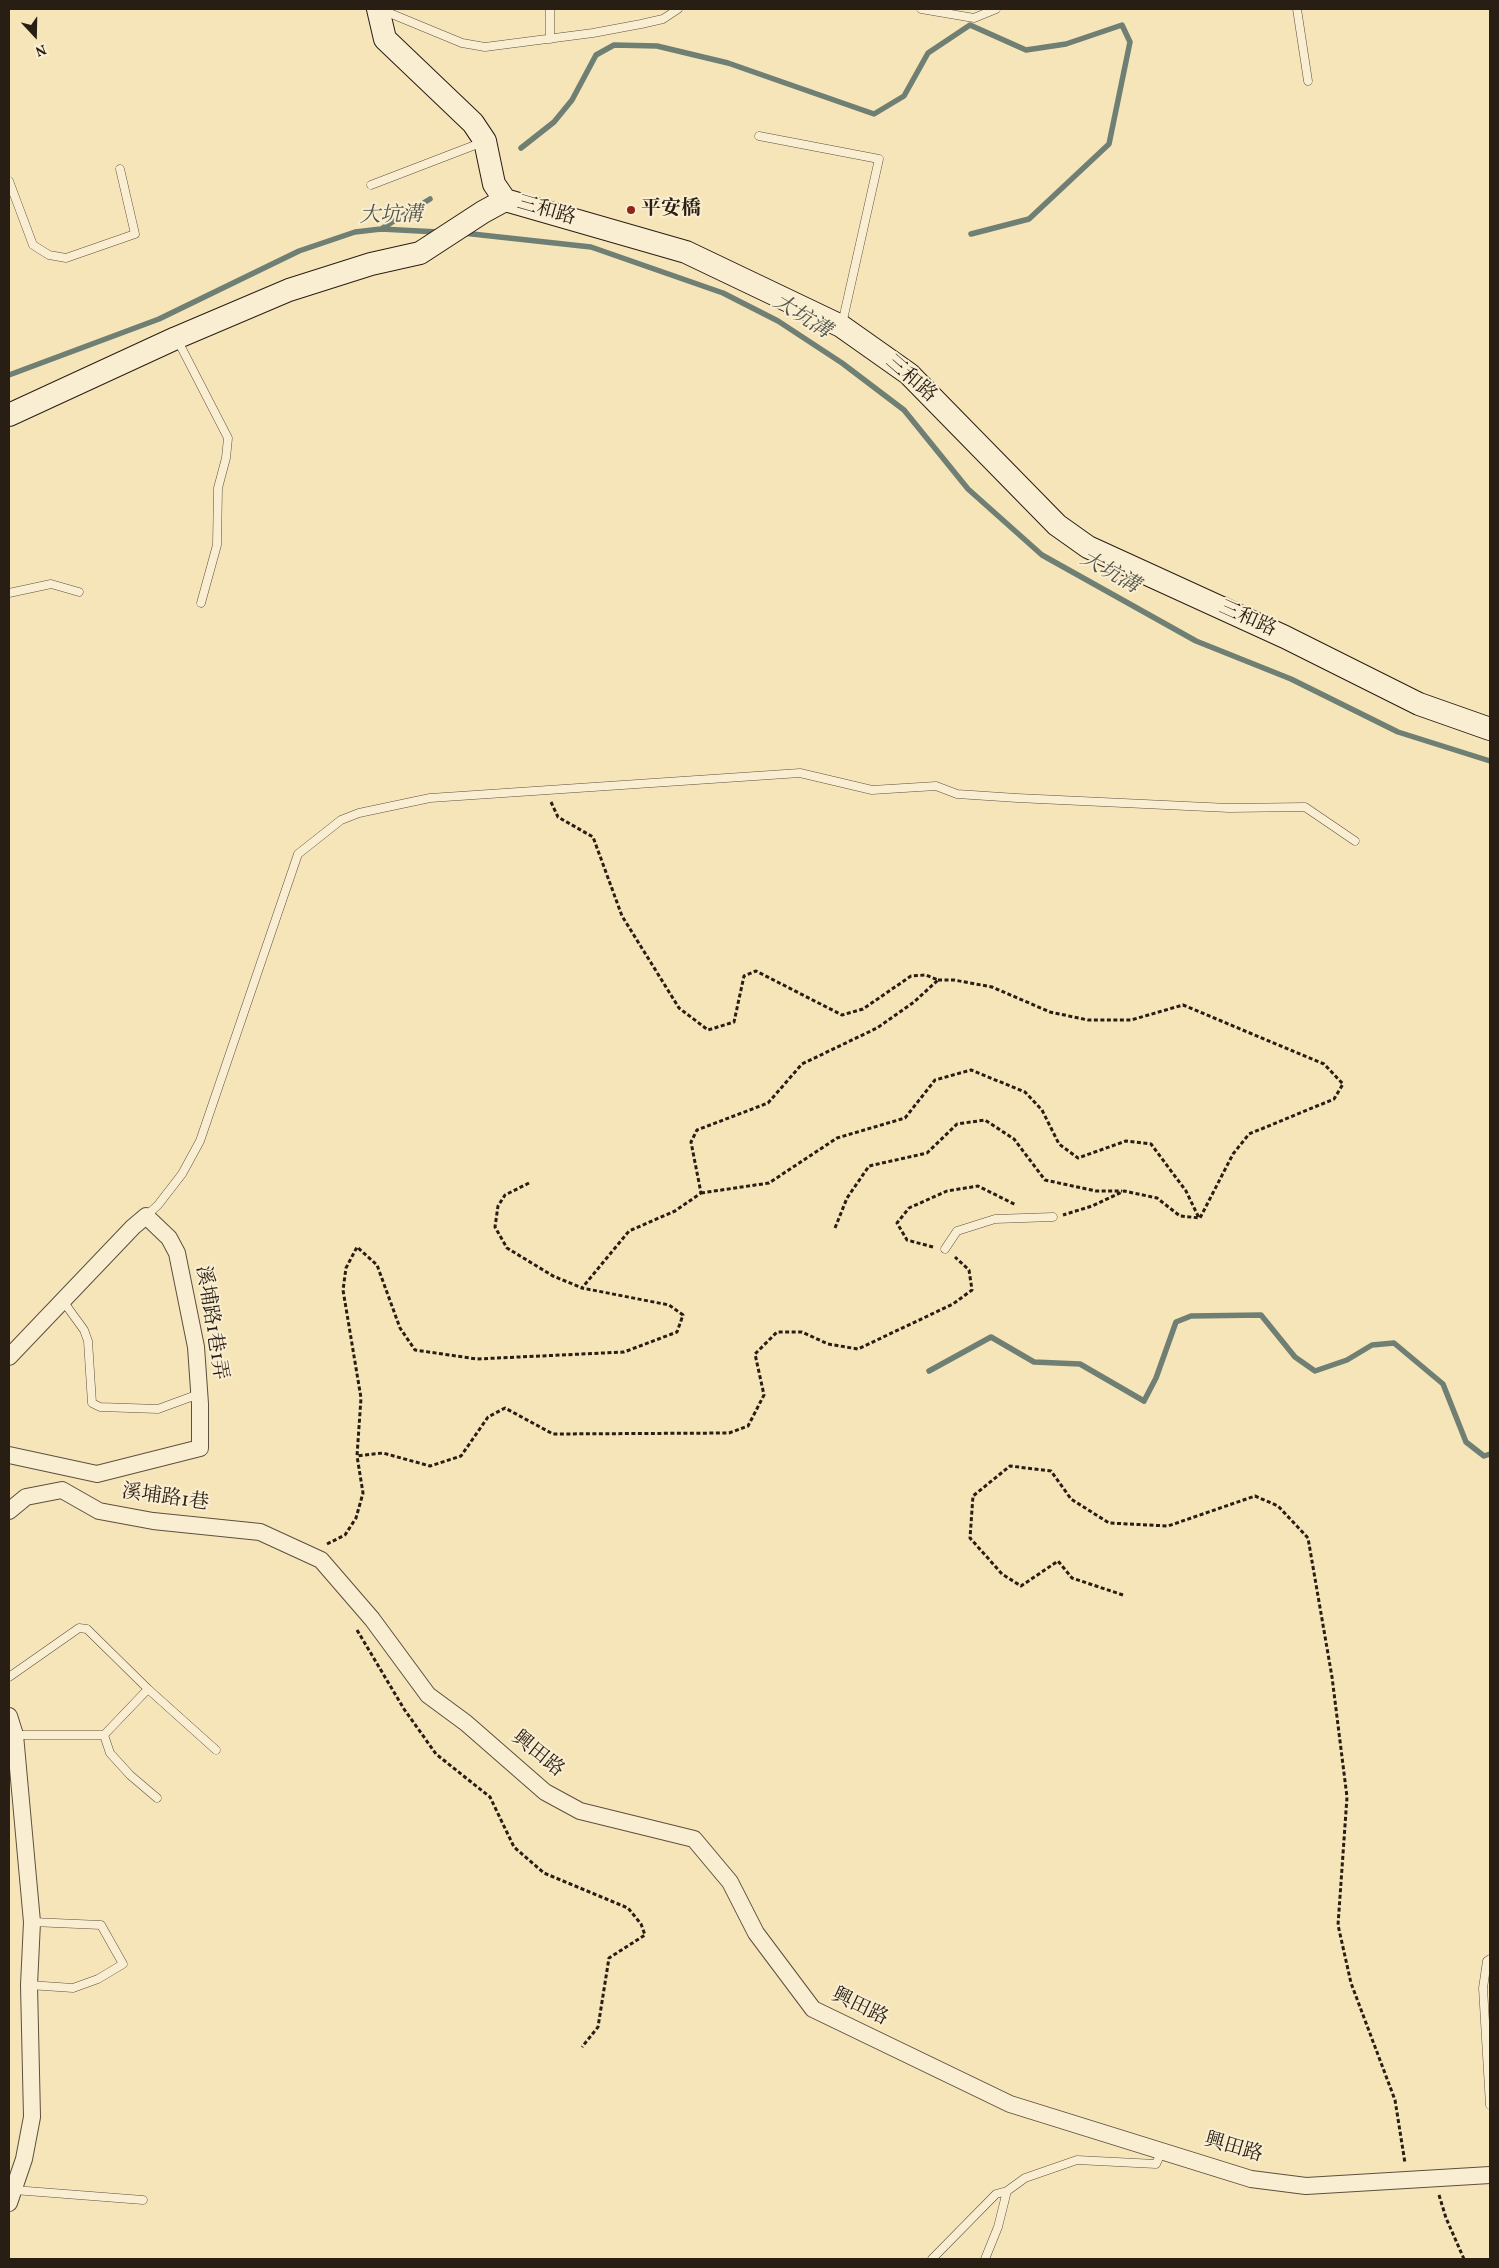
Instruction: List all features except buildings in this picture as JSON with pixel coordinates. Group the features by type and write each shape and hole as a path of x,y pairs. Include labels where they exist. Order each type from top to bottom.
{"main road":[{"name":"三和路","path":"378,9 385,39 419,74 450,100 473,123 485,141 494,184 505,200 686,252 841,326 909,374 1057,525 1088,547 1285,637 1419,704 1490,729"},
{"path":"9,415 176,338 289,290 372,264 420,253 505,200"}],"street":[{"path":"9,1357 146,1216"},
{"name":"溪埔路1巷1弄","path":"9,1454 97,1474 200,1448 196,1347 177,1253 169,1238 146,1216"},
{"name":"溪埔路1巷","path":"9,1510 26,1497 62,1490 99,1511 153,1521 260,1532 321,1560"},
{"name":"興田路","path":"321,1560 372,1619 428,1695 466,1723 545,1792 580,1811 694,1839 730,1882 756,1933 813,2009 1010,2104 1251,2179 1306,2186 1490,2175"},
{"path":"9,1716 15,1735 32,1922 29,1985 32,2117 24,2159 11,2197"}],"lane":[{"path":"378,9 462,43 485,47 641,24 663,19 678,9"},
{"path":"550,9 550,38"},
{"path":"921,9 974,18 996,9"},
{"path":"1297,9 1308,81"},
{"path":"759,136 879,159 841,326"},
{"path":"371,185 485,141"},
{"path":"9,181 32,245 49,255 66,258 135,234 120,169"},
{"path":"176,338 228,438 226,458 218,488 217,545 201,603"},
{"path":"9,593 51,584 79,592"},
{"path":"146,1216 158,1205 182,1174 200,1140 298,854 341,820 359,813 430,798 800,773 872,790 936,786 957,794 1017,798 1229,808 1305,807 1356,841"},
{"path":"946,1249 957,1231 995,1218 1053,1217"},
{"path":"63,1301 84,1330 88,1341 92,1404 100,1407 158,1409 199,1394"},
{"path":"9,1677 79,1628 88,1629 148,1689 216,1750"},
{"path":"15,1735 104,1735 148,1689"},
{"path":"104,1735 110,1753 130,1775 157,1798"},
{"path":"29,1985 73,1988 98,1979 123,1964 101,1925 32,1922"},
{"path":"1490,1958 1487,1960 1483,1988 1490,2105"},
{"path":"932,2259 996,2194 1007,2191 1025,2178 1077,2160 1156,2164 1162,2151"},
{"path":"985,2259 998,2227 1007,2191"},
{"path":"11,2197 143,2200"}],"path":[{"path":"546,790 558,817 593,837 622,916 679,1008 708,1030 734,1022 744,976 756,971 842,1015 863,1009 911,976 926,975 938,980 954,980 992,987 1050,1012 1088,1020 1131,1020 1183,1004 1324,1064 1343,1084 1334,1099 1249,1134 1233,1154 1200,1218"},
{"path":"701,1193 691,1142 697,1130 768,1103 802,1064 877,1028 914,1002 938,980"},
{"path":"582,1288 629,1231 675,1211 701,1193 769,1183 837,1138 905,1118 935,1080 971,1070 1025,1092 1042,1110 1059,1144 1078,1158 1126,1142 1151,1144 1186,1191 1200,1218"},
{"path":"835,1228 847,1198 869,1166 927,1153 957,1124 985,1120 1014,1139 1046,1180 1096,1191 1124,1191 1157,1198 1180,1216 1200,1218"},
{"path":"321,1560 324,1546 345,1535 356,1518 363,1494 357,1456 361,1398 343,1290 346,1268 357,1247 377,1265 400,1328 415,1350 478,1359 624,1352 677,1332 683,1315 669,1305 582,1288 553,1276 507,1248 495,1226 498,1206 505,1195 529,1183"},
{"path":"357,1456 383,1453 430,1466 461,1456 488,1418 505,1408 553,1434 729,1432 748,1426 764,1395 755,1354 777,1332 802,1332 828,1344 858,1349 953,1304 972,1290 969,1270 946,1249 907,1240 897,1223 909,1208 947,1190 978,1186 1017,1206"},
{"path":"1053,1217 1074,1213 1124,1191"},
{"path":"1123,1595 1072,1578 1058,1561 1021,1586 1002,1574 970,1538 973,1496 1010,1466 1051,1470 1071,1499 1109,1523 1168,1526 1255,1496 1278,1506 1308,1538 1332,1677 1347,1797 1338,1925 1351,1983 1395,2100 1408,2179"},
{"path":"355,1628 404,1709 436,1754 490,1797 514,1847 544,1873 628,1908 641,1924 645,1935 609,1958 598,2026 582,2047"},
{"path":"1433,2178 1446,2218 1464,2259"}],"waterway":[{"path":"521,148 554,122 572,100 596,55 614,45 657,46 728,63 874,114 904,96 928,53 970,25 1026,50 1066,44 1122,25 1130,42 1109,144 1029,219 971,234"},
{"path":"381,229 430,199"},
{"name":"大坑溝","path":"9,375 159,319 299,251 355,232 381,229 438,232"},
{"name":"大坑溝","path":"463,233 591,247 723,293 778,321 842,363 904,410 968,489 1042,555 1196,641 1291,679 1398,732 1490,761"},
{"path":"929,1371 991,1337 1034,1362 1080,1364 1144,1401 1156,1378 1176,1322 1191,1316 1261,1315 1295,1357 1315,1371 1347,1360 1372,1345 1394,1343 1443,1384 1466,1442 1484,1456 1490,1454"}],"place":[{"name":"平安橋","path":"631,210"}]}
